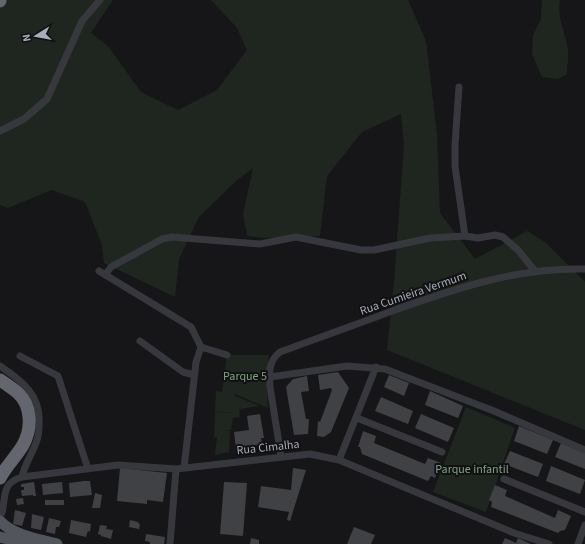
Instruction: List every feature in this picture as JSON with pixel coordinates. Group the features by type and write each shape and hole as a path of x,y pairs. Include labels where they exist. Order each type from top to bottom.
{"highway":[{"path":"0,380 19,394 25,403 29,418 27,435 23,445 0,478"},
{"path":"0,388 12,395 16,400 22,412 23,424 17,444 0,467"}],"main road":[{"path":"0,521 14,531 58,544"},
{"path":"0,536 30,544"}],"street":[{"path":"0,131 24,119 47,99 82,21 100,0"},
{"path":"459,87 455,166 465,236"},
{"path":"170,544 196,362 201,347 191,327 102,273 162,239 172,237 260,244 296,237 361,250 374,250 430,238 465,236 478,238 495,235 503,237 518,250 535,271"},
{"name":"Rua Cumieira Vermum","path":"281,456 270,388 272,361 280,352 452,290 535,271 568,268 585,269"},
{"path":"140,341 184,372 194,375"},
{"path":"201,347 227,355"},
{"path":"20,356 58,376 88,469"},
{"path":"0,366 15,376 30,390 36,401 40,415 38,439 24,468 22,477"},
{"path":"270,377 347,366 376,367 385,369 494,411 585,450"},
{"path":"339,460 376,367"},
{"path":"357,418 442,452"},
{"name":"Rua Cimalha","path":"0,514 2,513 4,506 4,497 7,487 15,479 22,477 118,465 180,468 310,454 339,460 514,532 549,544"},
{"path":"504,479 585,512"},
{"path":"578,544 585,525"}],"green space":[{"path":"0,0 113,0 91,33 108,46 141,92 178,110 217,90 247,50 237,28 211,0 408,0 426,41 437,134 440,213 475,259 527,231 545,242 585,282 585,430 387,350 394,282 404,145 401,114 362,132 327,176 320,236 264,238 247,236 243,214 253,168 237,180 199,217 179,259 175,297 104,263 102,245 85,202 52,190 8,208 0,205"},
{"path":"542,0 560,0 560,19 568,49 568,55 567,74 558,79 542,77 532,54 533,35 541,19"},
{"name":"Parque 5","path":"227,355 269,355 266,376 268,408 235,394 235,396 260,406 239,409 240,417 233,418 231,430 225,430 230,431 229,452 215,455 217,438 214,437 215,412 233,413 215,411 216,391 222,392"},
{"name":"Parque infantil","path":"466,407 515,428 486,512 433,492"}],"building":[{"path":"338,372 349,388 331,432 324,437 317,436 318,421 320,422 332,390 331,388 320,390 318,375"},
{"path":"389,375 409,383 404,396 384,387"},
{"path":"307,376 309,391 301,392 306,419 309,419 308,434 294,435 286,387 293,379"},
{"path":"430,391 463,406 458,418 425,405"},
{"path":"381,397 413,411 408,424 375,411"},
{"path":"260,414 264,438 261,438 262,444 236,448 234,432 249,430 247,416"},
{"path":"421,414 454,428 448,442 415,428"},
{"path":"519,426 553,440 547,454 514,441"},
{"path":"363,431 376,436 374,443 425,464 428,458 441,463 435,478 431,476 428,481 362,454 360,447 358,447"},
{"path":"561,443 585,453 585,469 555,457"},
{"path":"510,451 543,464 538,477 504,464"},
{"path":"551,466 585,480 580,494 546,481"},
{"path":"120,468 167,473 163,502 147,500 147,504 117,501"},
{"path":"293,468 306,470 290,521 287,520 289,512 258,507 261,486 291,490"},
{"path":"90,481 92,495 70,497 69,483"},
{"path":"34,482 36,496 22,496 21,490 24,490 24,487 21,487 21,484"},
{"path":"62,482 63,493 43,495 42,484"},
{"path":"224,482 247,483 243,536 220,534"},
{"path":"495,485 507,490 505,496 555,518 558,510 571,516 565,530 558,533 491,507 492,502 489,500"},
{"path":"95,493 102,495 100,508 92,508"},
{"path":"23,498 24,504 17,505 16,499"},
{"path":"45,500 64,500 64,505 45,505"},
{"path":"15,510 26,513 22,526 13,524"},
{"path":"32,514 44,517 41,530 31,528"},
{"path":"49,518 61,521 59,527 56,527 55,534 46,532"},
{"path":"71,520 91,524 90,532 88,531 86,537 69,533"},
{"path":"130,520 138,522 140,525 139,529 129,527"},
{"path":"100,525 107,526 106,529 113,530 111,539 98,534"},
{"path":"354,527 375,535 371,544 347,544"},
{"path":"146,534 165,537 164,544 150,544 150,542 145,541"},
{"path":"251,538 259,540 259,544 250,544"},
{"path":"505,538 516,543 518,538 531,544 502,544"}]}
